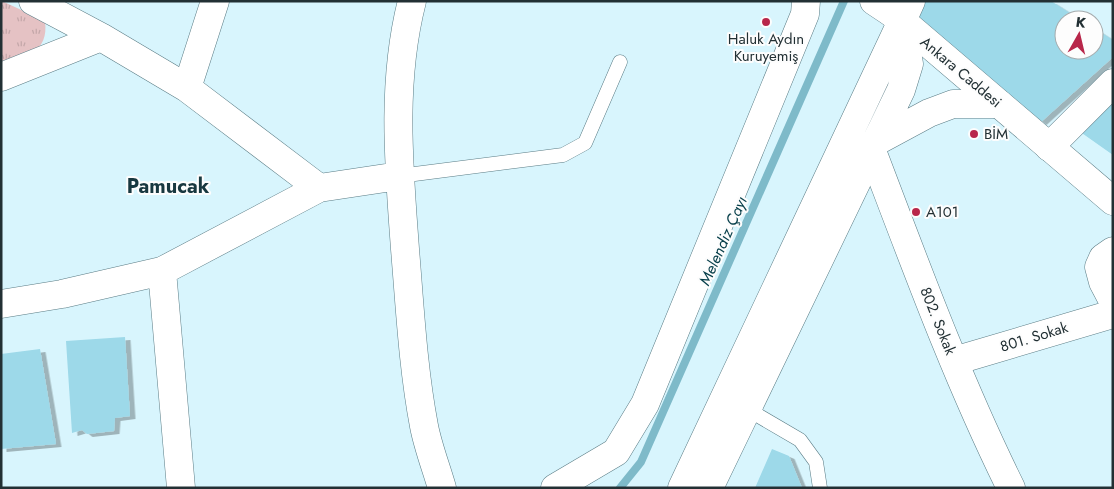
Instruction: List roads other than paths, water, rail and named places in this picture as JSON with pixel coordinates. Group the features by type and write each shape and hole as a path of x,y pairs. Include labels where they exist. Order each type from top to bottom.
{"street":[{"path":"33,1 101,37 187,88 319,188"},
{"path":"187,88 215,1"},
{"path":"412,1 404,32 397,121 399,176 414,369 424,428 442,488"},
{"path":"555,488 616,452 645,404 802,23 806,1"},
{"path":"709,488 902,90 909,64 895,9"},
{"path":"682,488 895,9"},
{"name":"Ankara Caddesi","path":"895,9 999,104 1113,201"},
{"path":"1,77 101,37"},
{"path":"1049,147 1113,84"},
{"path":"875,146 929,113 953,104 999,104"},
{"name":"802. Sokak","path":"875,146 954,361 1012,488"},
{"path":"1,304 62,294 162,271 319,188 399,176"},
{"path":"1113,251 1103,258 1099,267 1103,282 1113,301"},
{"path":"162,271 181,488"},
{"name":"801. Sokak","path":"954,361 1113,314"}],"lane":[{"path":"399,176 563,155 585,143 620,62"},
{"path":"747,409 800,440 816,462 820,488"}],"waterway":[{"name":"Melendiz Çayı","path":"620,488 641,462 844,1"}],"place":[{"name":"Haluk Aydın Kuruyemiş","path":"766,22"},
{"name":"BİM","path":"974,134"},
{"name":"A101","path":"916,212"}],"district":[{"name":"Pamucak","path":"168,186"}]}
